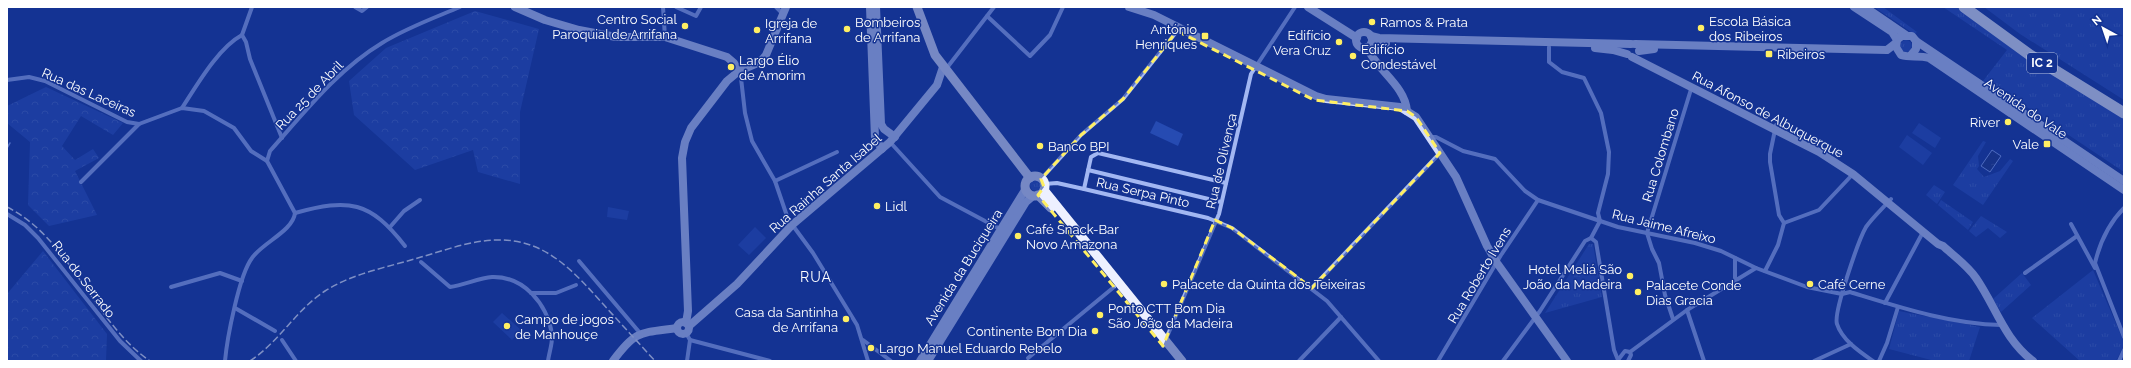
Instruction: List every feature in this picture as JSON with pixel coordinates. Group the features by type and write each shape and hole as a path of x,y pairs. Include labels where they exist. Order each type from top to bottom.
{"highway":[{"name":"IC 2","path":"1964,7 2030,55 2124,113"},
{"name":"IC 2","path":"1971,7 2032,52 2124,108"}],"main road":[{"path":"917,7 935,55 944,69 1014,155 1027,182 1027,192 1040,189"},
{"path":"1027,182 1036,176 1047,204 1114,287 1182,361"},
{"path":"1040,189 1164,343 1176,361"}],"street":[{"path":"182,108 219,56 234,40 242,35 252,7"},
{"path":"355,7 362,11 367,7"},
{"name":"Rua 25 de Abril","path":"267,160 270,151 333,82 357,61 382,42 460,7"},
{"path":"515,7 524,9 545,20 586,31 616,37 665,37 717,53 731,60 741,78 745,113 752,141 776,181 786,215 808,246 858,325 868,361"},
{"path":"663,7 665,37"},
{"path":"676,7 696,16 701,7"},
{"path":"687,361 688,311 682,158 685,142 701,114 727,81 738,71 754,65 763,59 784,11 776,7"},
{"path":"870,7 875,138 882,149"},
{"path":"876,7 881,124 884,130 940,197 1000,229"},
{"path":"944,69 994,7"},
{"path":"987,16 1030,56 1050,35 1063,7"},
{"path":"1129,7 1139,8 1166,21 1314,100 1326,103 1400,112 1407,104 1403,97 1393,82 1370,56 1370,42 1363,32 1357,38"},
{"name":"Rua de Olivença","path":"1164,343 1216,221 1254,68 1295,7"},
{"path":"1308,7 1357,38 1359,45 1379,38 1634,50 1887,50 1906,35"},
{"path":"1854,7 1892,32 1897,42 1897,50 1901,55"},
{"name":"Avenida do Vale","path":"1866,7 1906,35 1912,36 1916,42 2124,182"},
{"path":"1139,8 1150,18 1254,68"},
{"path":"1040,189 1081,135 1123,99 1177,31"},
{"path":"242,35 246,42 250,59 282,138"},
{"name":"Rua Afonso de Albuquerque","path":"1370,42 1634,50 1642,58 1693,86 1821,148 1844,163 1923,232 1938,244 1943,246 1976,277 2006,333 2030,360"},
{"path":"1911,56 1917,48 1916,42"},
{"path":"1504,361 1536,318 1585,241 1591,238 1600,221 1598,213 1608,174 1609,152 1602,113 1584,78 1562,72 1549,62 1549,47"},
{"name":"Avenida do Vale","path":"1634,50 1648,48 1911,56 1920,55 1929,58 2124,190"},
{"name":"Rua Rainha Santa Isabel","path":"640,333 677,328 680,323 688,330 737,284 792,225 893,139 937,85 944,69"},
{"name":"Rua das Laceiras","path":"7,80 29,77 45,81 127,122 139,124"},
{"path":"937,85 944,80 953,80"},
{"name":"Rua Colombano","path":"1647,233 1693,86"},
{"path":"82,182 139,124 182,108 204,111 219,118 234,128 251,151 267,160 296,213"},
{"path":"1404,109 1416,117 1456,177 1487,246 1497,263 1567,361"},
{"path":"1765,271 1778,244 1784,223 1779,215 1770,162 1775,127"},
{"name":"Rua Afonso de Albuquerque","path":"1775,127 1819,152 1853,174 1941,241 1943,246"},
{"name":"Rua Jaime Afreixo","path":"1430,137 1436,137 1463,151 1495,159 1525,191 1538,200 1600,221 1647,233 1695,242 1756,268 1807,287 1842,294 1850,292 1898,307 1981,324 2001,325"},
{"path":"776,181 837,152"},
{"path":"1084,189 1091,157 1098,153 1226,183"},
{"path":"1312,288 1440,153"},
{"path":"1088,170 1221,202"},
{"path":"1784,223 1819,210 1853,174"},
{"name":"Avenida da Buciqueira","path":"920,361 1025,190 1027,182"},
{"name":"Rua Serpa Pinto","path":"1040,189 1057,183 1216,221 1232,228 1312,288 1341,317 1379,361"},
{"name":"Avenida da Buciqueira","path":"928,361 1022,208 1040,189"},
{"path":"390,227 404,211 420,200"},
{"name":"Rua Roberto Ivens","path":"1438,361 1497,263 1538,200"},
{"path":"1873,361 1851,344 1837,325 1842,294 1861,237 1866,227 1889,201"},
{"path":"225,361 230,326 242,281 251,258 291,224 296,213 324,205 343,204 366,209 390,227 405,246"},
{"path":"2124,208 2108,228 2098,251 2096,263 2124,338"},
{"name":"Rua do Serrado","path":"7,214 25,225 38,238 120,341 141,361"},
{"path":"2071,224 2098,271"},
{"path":"1885,303 1923,232"},
{"path":"1647,233 1652,249 1659,263 1665,295 1673,319"},
{"path":"2025,274 2077,236"},
{"path":"1591,238 1596,242 1614,350 1618,360"},
{"path":"1735,258 1735,280"},
{"path":"421,262 450,287 492,277 513,281 532,293 544,308 552,335 548,361"},
{"path":"579,262 640,333 628,342 614,361"},
{"path":"1618,360 1625,351 1630,352 1686,310 1756,268"},
{"path":"171,287 220,273 242,281"},
{"path":"532,293 556,293 576,285"},
{"path":"1028,358 1114,287"},
{"path":"1879,361 1887,343 1898,307"},
{"path":"236,308 275,330"},
{"path":"1686,310 1704,361"},
{"path":"1299,361 1341,317"},
{"path":"1536,318 1538,326 1561,361"},
{"path":"688,330 770,361"},
{"path":"862,339 891,361"},
{"path":"282,340 296,361"},
{"path":"1814,361 1851,344"},
{"path":"2119,361 2124,350"},
{"path":"1628,361 1632,355 1630,352"}],"highlighted area":[{"path":"1177,31 1314,100 1407,111 1416,117 1440,153 1312,288 1232,228 1215,220 1163,346 1038,195 1044,187 1041,179 1081,135 1123,99"}],"green space":[{"path":"1874,7 1883,7 1917,32 1914,34"},
{"path":"1943,7 1957,7 2011,46 2010,47 2124,118 2124,172 1991,83 1987,84 1983,81 2007,50"},
{"path":"1984,7 2124,7 2124,100 2020,34"},
{"path":"475,11 539,29 520,112 520,184 478,172 473,150 415,170 354,115 349,81 386,48"},
{"path":"1904,40 1908,40 1912,46 1908,52 1904,52 1900,48 1900,44"},
{"path":"46,87 123,123 113,135 81,116 62,146 75,160 93,149 99,158 75,171 97,215 49,226 28,205 30,142 7,123 7,106"},
{"path":"1156,121 1183,134 1178,146 1150,133"},
{"path":"1919,123 1941,138 1935,148 1912,133"},
{"path":"1907,135 1932,153 1923,165 1899,147"},
{"path":"1983,141 1986,142 1978,156 1979,166 1977,169 1984,177 2000,171 2010,159 2013,161 1983,205 1953,185"},
{"path":"1034,179 1038,179 1042,185 1038,191 1034,191 1030,187 1030,183"},
{"path":"1934,185 1945,192 1937,204 1926,195"},
{"path":"1941,200 1973,222 1968,230 1938,205"},
{"path":"608,207 629,211 627,220 607,217"},
{"path":"1981,216 2007,232 2000,238 1988,228 1976,237 1969,231"},
{"path":"755,227 766,238 749,255 738,245"},
{"path":"1589,244 1593,244 1602,297 1545,313"},
{"path":"43,251 107,334 106,361 7,361 7,294"},
{"path":"2093,270 2123,340 2124,345 2116,361 2080,361 2032,318"},
{"path":"2022,273 2031,285 2001,312 1993,299"},
{"path":"1899,311 1980,327 1969,361 1935,361 1889,349"},
{"name":"Campo de jogos de Manhouçe","path":"502,313 521,330 512,340 493,322"}],"water":[{"path":"1992,150 2001,156 1990,172 1981,166"}],"waterway":[{"path":"7,148 10,143"}],"railway":[{"path":"7,207 29,221 48,239 65,259 113,325 130,345 150,361"},
{"path":"250,361 270,345 305,307 325,291 336,285 372,271 459,246 488,240 515,241 531,245 545,251 558,260 582,281 655,361"}],"place":[{"name":"Ramos & Prata","path":"1372,22"},
{"name":"Centro Social Paroquial de Arrifana","path":"685,26"},
{"name":"Escola Básica dos Ribeiros","path":"1701,28"},
{"name":"Bombeiros de Arrifana","path":"847,29"},
{"name":"Igreja de Arrifana","path":"757,30"},
{"name":"António Henriques","path":"1205,36"},
{"name":"Edifício Vera Cruz","path":"1339,42"},
{"name":"Ribeiros","path":"1769,54"},
{"name":"Edifício Condestável","path":"1353,56"},
{"name":"Largo Élio de Amorim","path":"731,67"},
{"name":"River","path":"2008,122"},
{"name":"Vale","path":"2047,144"},
{"name":"Banco BPI","path":"1040,146"},
{"name":"Lidl","path":"877,206"},
{"name":"Café Snack-Bar Novo Amazona","path":"1018,236"},
{"name":"Hotel Meliá São João da Madeira","path":"1630,276"},
{"name":"Palacete da Quinta dos Teixeiras","path":"1164,284"},
{"name":"Café Cerne","path":"1810,284"},
{"name":"Palacete Conde Dias Gracia","path":"1638,292"},
{"name":"Ponto CTT Bom Dia São João da Madeira","path":"1100,315"},
{"name":"Casa da Santinha de Arrifana","path":"846,319"},
{"name":"Campo de jogos de Manhouçe","path":"507,326"},
{"name":"Continente Bom Dia","path":"1095,331"},
{"name":"Largo Manuel Eduardo Rebelo","path":"871,348"}],"district":[{"name":"RUA","path":"816,277"}]}
